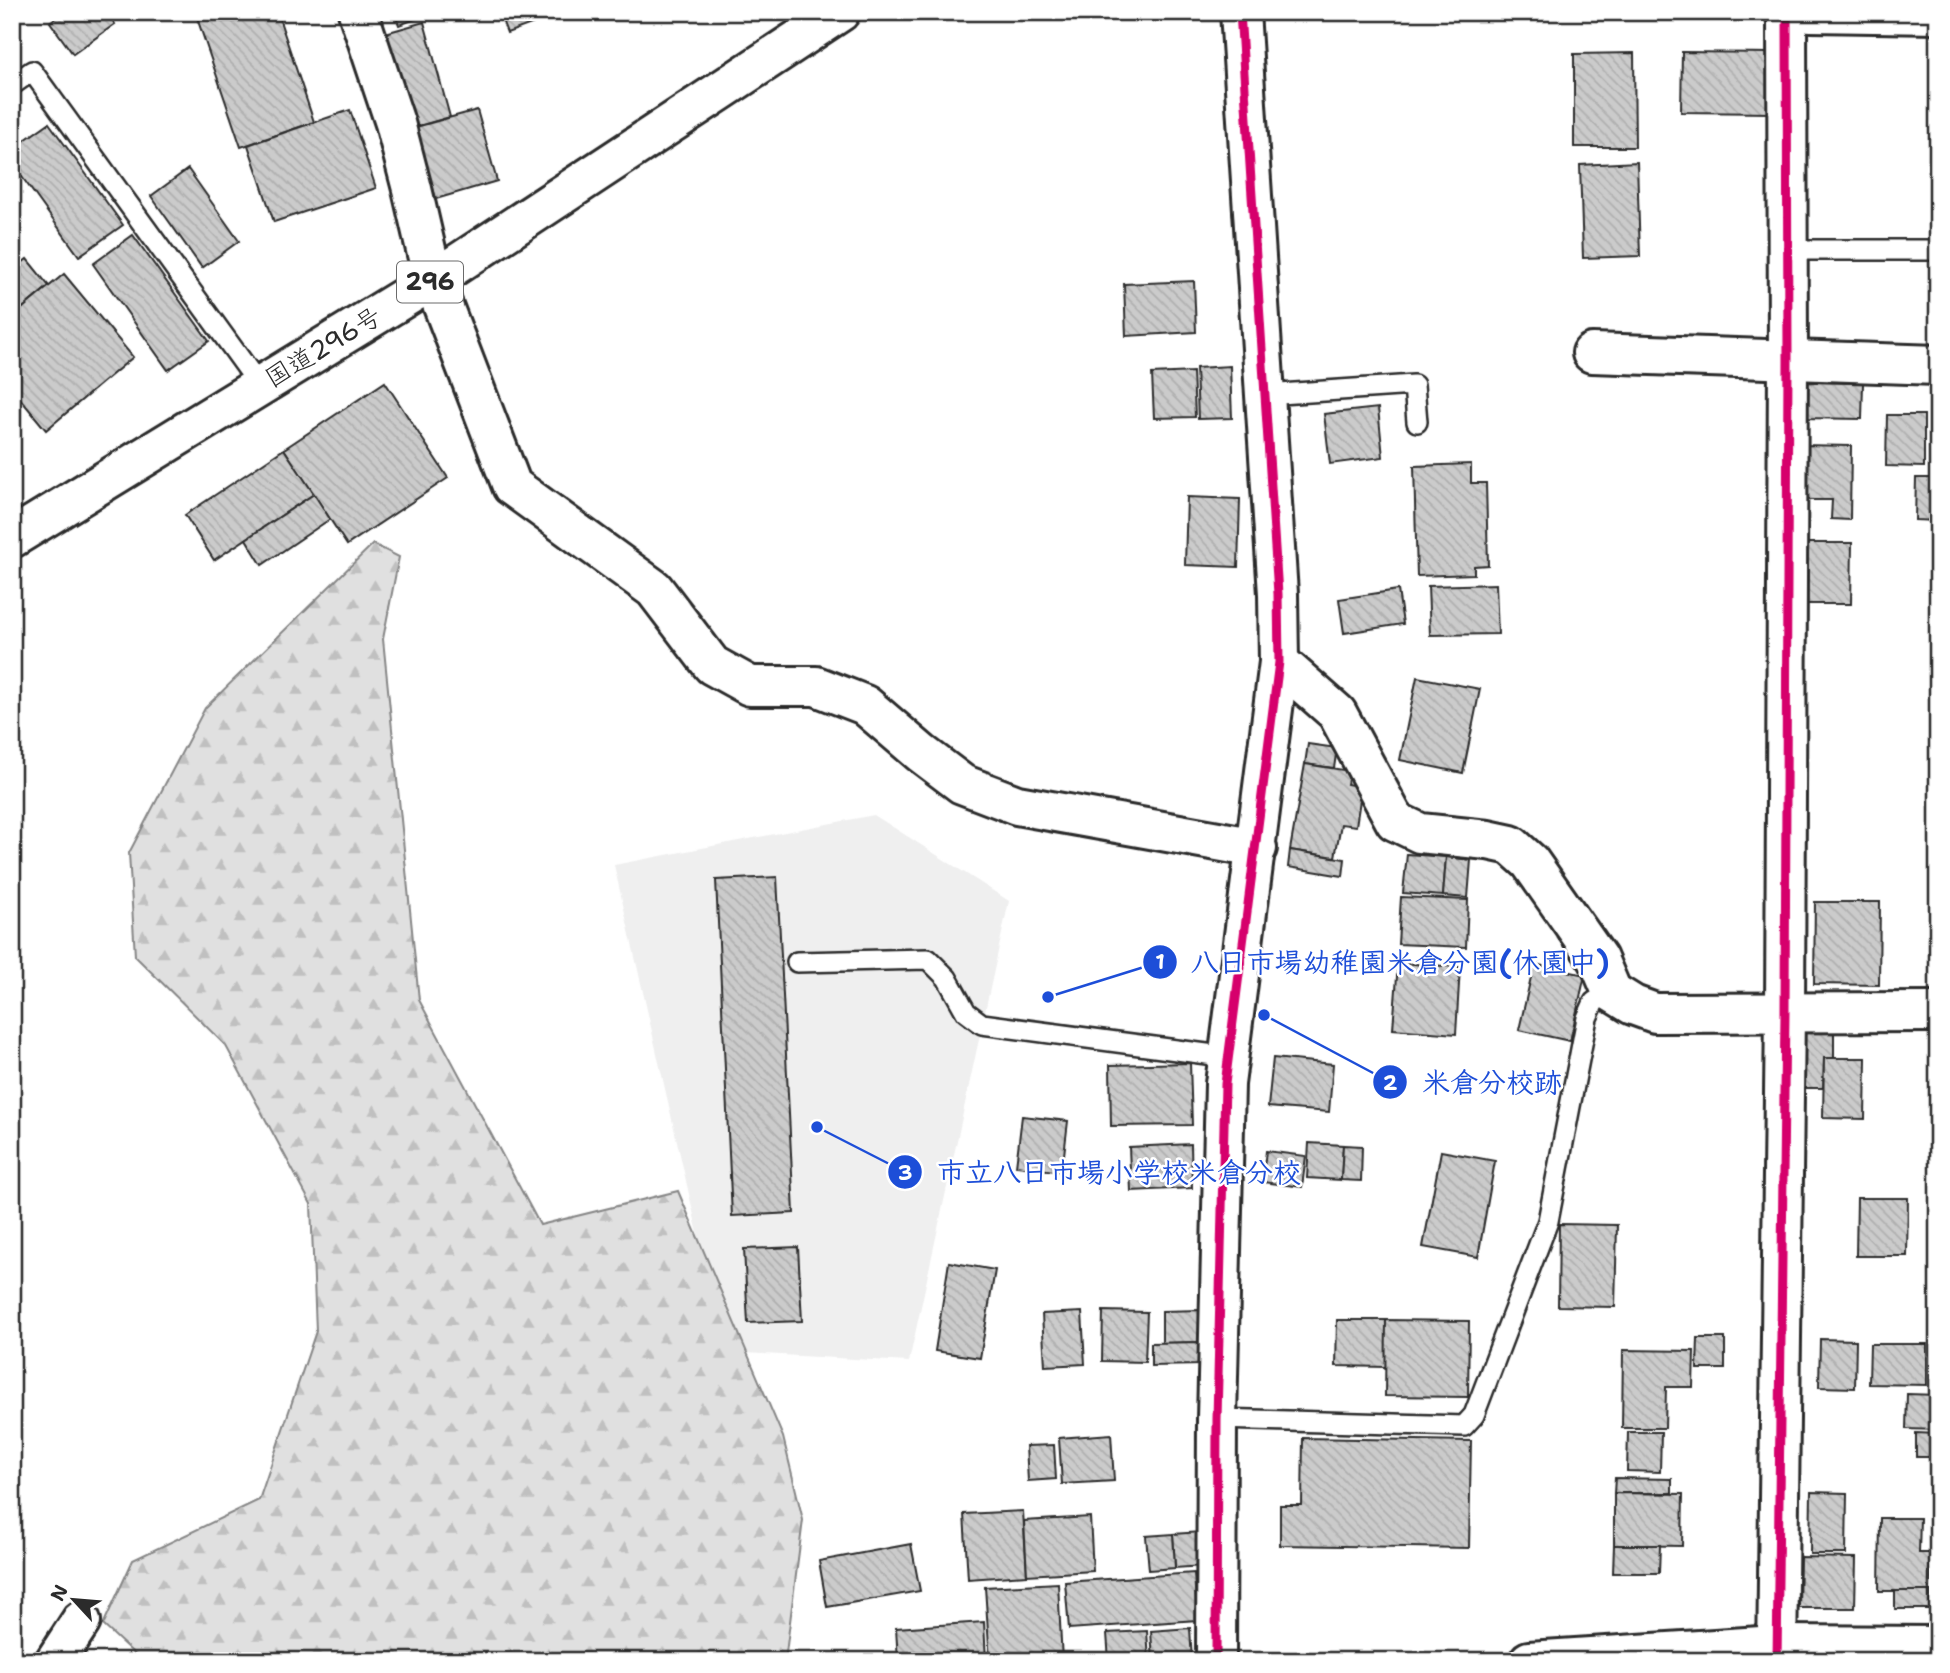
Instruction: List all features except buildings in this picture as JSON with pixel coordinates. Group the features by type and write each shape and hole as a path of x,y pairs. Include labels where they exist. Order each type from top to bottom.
{"main road":[{"path":"358,12 395,123 433,280 512,486 654,589 712,665 750,686 816,685 865,705 962,784 1017,805 1257,848"},
{"name":"国道296号","path":"12,538 433,280 840,12"},
{"path":"1216,1661 1217,1419 1226,1084 1279,662 1278,594 1240,12"},
{"path":"1777,1653 1785,1013 1787,12"},
{"path":"1811,12 1938,14"},
{"path":"1592,353 1938,365"},
{"path":"1279,662 1338,713 1395,821 1420,833 1511,845 1530,862 1598,959 1612,992 1633,1005 1655,1013 1938,1012"},
{"path":"55,1661 81,1621"},
{"path":"1529,1661 1938,1646"}],"lane":[{"path":"12,85 32,71 260,386"},
{"path":"1788,250 1933,250"},
{"path":"1265,395 1414,385 1417,422"},
{"path":"797,962 928,959 947,978 966,1012 982,1024 1229,1057"},
{"path":"1217,1419 1464,1426 1474,1415 1548,1221 1587,1018 1594,1002 1612,992"}],"shaded area":[{"path":"874,815 1009,901 909,1362 725,1352 614,865"}],"green space":[{"path":"373,544 399,557 383,639 419,1000 540,1225 678,1191 783,1437 803,1520 785,1661 142,1661 103,1625 133,1560 259,1500 316,1331 311,1204 226,1046 135,956 129,853 205,708"}],"cycle path":[{"path":"1216,1661 1217,1419 1225,1084 1279,662 1278,594 1240,12"},
{"path":"1777,1661 1785,1013 1787,12"}],"place":[{"name":"八日市場幼稚園米倉分園(休園中)","path":"1048,997"},
{"name":"米倉分校跡","path":"1264,1015"},
{"name":"市立八日市場小学校米倉分校","path":"817,1127"}]}
